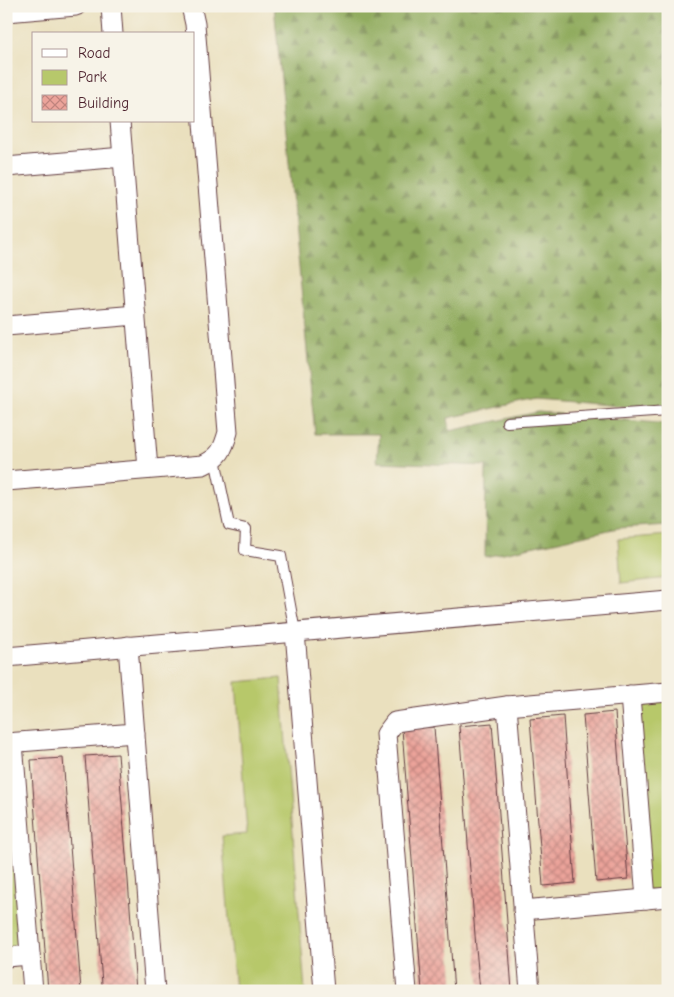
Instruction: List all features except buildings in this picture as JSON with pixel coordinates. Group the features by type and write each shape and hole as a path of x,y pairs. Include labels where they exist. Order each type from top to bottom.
{"street":[{"path":"6,12 76,6"},
{"path":"111,6 113,32"},
{"path":"6,481 203,465 215,459 223,447 228,432 195,24 191,6"},
{"path":"120,122 148,469"},
{"path":"6,166 123,156"},
{"path":"6,326 136,315"},
{"path":"6,657 668,600"},
{"path":"295,632 324,991"},
{"path":"128,646 155,991"},
{"path":"407,991 386,734 395,722 507,706 668,692"},
{"path":"630,695 646,899"},
{"path":"507,706 530,991"},
{"path":"33,991 10,743 134,733"},
{"path":"524,910 668,897"},
{"path":"6,957 30,955"}],"lane":[{"path":"507,422 668,411"},
{"path":"215,459 229,525 246,529 245,550 281,556 295,632"}],"green space":[{"path":"274,6 668,6 668,410 536,399 448,418 450,431 538,412 668,424 668,525 618,528 485,557 486,466 377,462 379,434 315,434"},
{"path":"668,535 668,578 621,583 618,539"},
{"path":"281,678 305,991 235,991 222,836 247,834 236,682"},
{"path":"668,692 668,897 646,899 630,695"},
{"path":"6,764 20,950 6,951"}]}
